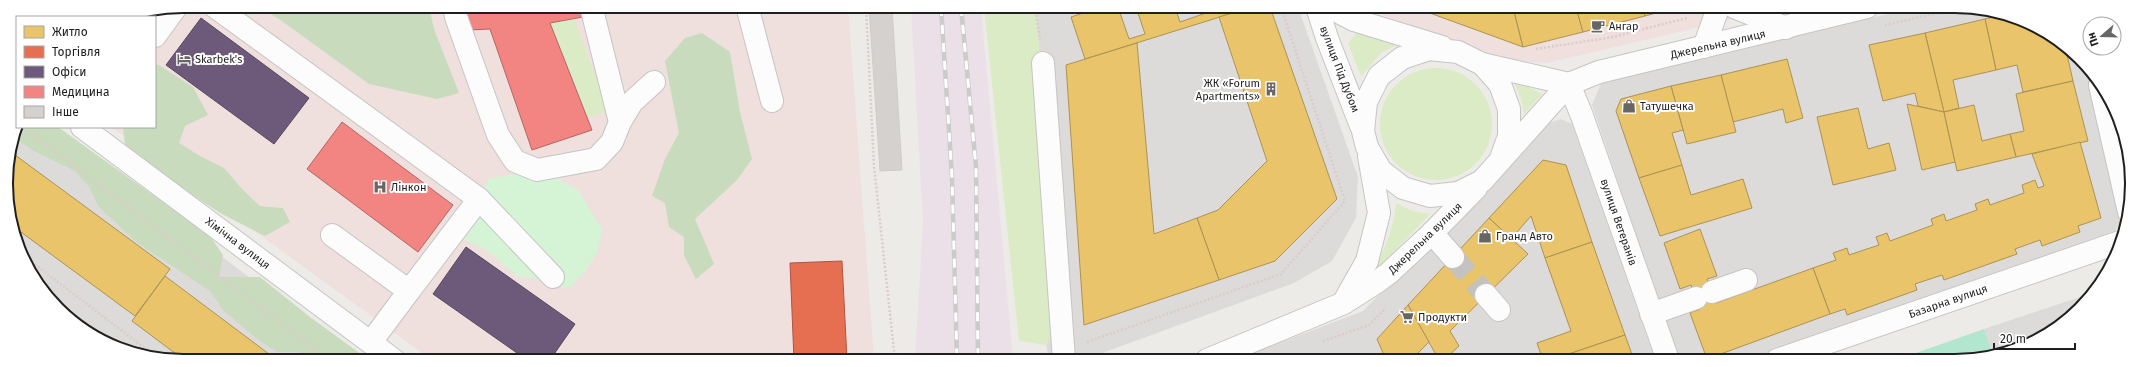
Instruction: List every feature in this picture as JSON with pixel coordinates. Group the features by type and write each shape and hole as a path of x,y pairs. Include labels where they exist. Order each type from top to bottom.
{"street":[{"path":"156,35 172,13"},
{"path":"224,13 479,199 553,277"},
{"path":"455,13 498,135 515,161 537,170 596,159 612,142 620,122 632,102 654,82"},
{"path":"593,13 620,122"},
{"path":"750,13 772,101"},
{"name":"вулиця Під Дубом","path":"1319,13 1365,139"},
{"name":"вулиця Під Дубом","path":"1341,13 1354,20 1458,52"},
{"path":"1704,47 1720,13"},
{"path":"1735,13 1786,28"},
{"name":"Джерельна вулиця","path":"1221,354 1344,303 1389,273 1432,233 1482,181 1569,84 1599,72 1844,13"},
{"path":"1344,303 1367,261 1379,213 1365,139 1366,102 1379,76 1402,58 1429,49 1458,52 1482,64 1569,84"},
{"path":"1043,63 1064,354"},
{"path":"1482,64 1500,84 1509,109 1509,136 1500,161"},
{"path":"2092,83 2125,197"},
{"name":"вулиця Ветеранів","path":"1569,84 1582,116 1666,354"},
{"name":"Хімічна вулиця","path":"85,128 386,354"},
{"path":"1365,139 1381,171 1403,188 1430,196 1458,193 1482,181"},
{"path":"371,342 479,199"},
{"path":"1432,233 1453,257"},
{"path":"332,235 409,291"},
{"name":"Базарна вулиця","path":"1793,354 2114,244"},
{"path":"1652,314 1746,280"}],"path":[{"path":"866,13 874,166 894,354"},
{"path":"1036,13 1043,63"},
{"path":"1070,354 1077,346 1280,274 1345,201 1283,13"},
{"path":"1528,51 1613,37 1706,13"},
{"path":"24,128 322,354"},
{"path":"33,263 148,350"},
{"path":"1369,325 1389,304"}],"shaded area":[{"path":"172,13 848,13 874,354 424,354 112,128 156,128 156,16 150,16"},
{"path":"911,13 982,13 1013,354 915,354 923,223"},
{"path":"1001,13 1300,13 1358,177 1356,218 1332,261 1294,283 1099,354 1048,354"},
{"path":"1377,13 1759,13 1547,63 1509,60"},
{"path":"1892,13 1966,13 1988,16 2020,26 2040,36 2067,55 2090,80 2122,217 2111,239 1777,354 1677,354 1592,105 1602,81"},
{"path":"1561,119 1572,124 1653,354 1251,354 1363,311 1548,123"},
{"path":"22,128 51,128 351,354 161,353 118,341 98,331 80,319 55,296 36,269 22,238 14,206 14,161"},
{"path":"2083,296 2067,312 2040,331 2009,345 1992,350 1984,329"}],"green space":[{"path":"269,13 431,13 434,29 459,93 437,99 369,84"},
{"path":"985,13 1036,13 1060,313 1047,345 1019,341"},
{"path":"574,19 609,112 586,117 550,23"},
{"path":"1357,32 1398,45 1382,52 1361,76 1348,43"},
{"path":"702,33 730,52 740,112 752,159 737,180 695,219 714,264 696,279 684,255 684,237 669,227 665,203 652,196 665,159 679,133 665,61 685,38"},
{"path":"156,65 159,65 193,87 208,115 185,126 179,143 224,168 243,190 260,206 283,208 290,222 265,236 222,214 164,177 125,146 123,128 156,128"},
{"path":"1436,68 1447,69 1457,73 1467,78 1475,85 1482,93 1487,103 1491,113 1491,135 1487,145 1482,155 1475,163 1467,170 1457,175 1447,179 1436,180 1425,179 1415,175 1405,170 1397,163 1390,155 1385,145 1381,135 1380,124 1381,113 1385,103 1390,93 1397,85 1405,78 1415,73 1425,69"},
{"path":"1513,79 1542,94 1524,114 1521,99"},
{"path":"22,128 59,128 210,236 223,255 219,277 260,277 310,317 361,354 301,354 300,352 277,352 257,339 223,310 210,291 136,242 98,206 90,188 75,171 34,151 18,141"},
{"path":"514,174 536,181 558,179 578,190 602,229 598,251 586,270 571,287 558,287 541,280 517,276 488,251 461,238 478,208 488,179"},
{"path":"1396,203 1412,211 1430,214 1377,269 1375,267 1386,244"},
{"path":"1984,329 1992,350 1966,354 1913,354"}],"building: Житло":[{"path":"1083,13 1120,13 1129,39 1145,34 1138,13 1177,13 1180,22 1206,13 1233,13 1085,59 1071,17"},
{"name":"ЖК «Forum Apartments»","path":"1232,13 1272,13 1337,199 1275,261 1219,280 1197,218 1218,210 1267,161 1219,17"},
{"path":"1430,13 1514,13 1523,47"},
{"path":"1514,13 1578,13 1583,32 1523,47"},
{"path":"1578,13 1644,13 1645,16 1583,32"},
{"path":"1644,13 1656,13 1645,16"},
{"path":"1992,17 2020,26 2040,36 2058,48 2067,55 2073,81 2023,92 2017,65 1996,70 1985,19"},
{"path":"1985,19 1996,70 1953,80 1959,108 1944,112 1925,33"},
{"path":"1925,33 1944,112 1918,106 1915,93 1883,101 1869,45"},
{"path":"1137,43 1154,234 1197,218 1219,280 1084,325 1066,65"},
{"path":"1787,59 1803,118 1786,123 1783,109 1733,122 1721,75"},
{"path":"1721,75 1736,132 1687,144 1671,86"},
{"path":"2073,81 2088,141 2016,157 2010,134 2024,131 2016,94"},
{"path":"1671,86 1683,130 1672,133 1682,165 1639,178 1616,111 1621,99"},
{"path":"1907,104 1944,112 1955,162 1922,170"},
{"path":"1974,105 1982,141 2010,134 2016,157 1957,171 1944,112"},
{"path":"1858,108 1868,149 1889,143 1896,170 1833,185 1817,117"},
{"path":"2080,142 2101,218 2078,226 2080,232 2042,246 2040,240 2015,249 2017,254 1944,280 1942,275 1915,284 1917,290 1847,315 1845,309 1830,314 1813,268 1836,260 1833,253 1847,248 1849,255 1879,245 1876,237 1887,233 1890,241 1933,225 1931,219 1944,214 1946,221 1977,210 1975,204 1988,199 1990,205 2024,193 2022,185 2035,180 2038,188 2044,186 2032,154"},
{"path":"15,155 170,269 135,316 20,231 16,217 13,195"},
{"path":"1543,160 1566,165 1592,242 1545,258 1531,216 1511,239 1489,218"},
{"path":"1682,165 1691,195 1743,179 1752,208 1660,236 1639,178"},
{"path":"1489,218 1528,254 1450,331 1459,346 1450,354 1436,354 1408,305"},
{"path":"1700,229 1717,276 1707,279 1716,303 1813,268 1830,314 1721,354 1705,354 1690,313 1700,309 1691,285 1680,289 1664,243"},
{"path":"1592,242 1625,335 1569,354 1541,354 1537,343 1571,331 1545,258"},
{"path":"165,276 269,354 176,354 132,321"},
{"path":"1408,305 1429,342 1417,354 1383,354 1377,339"},
{"path":"1625,335 1632,354 1569,354"}],"building: Торгівля":[{"path":"842,261 847,354 794,354 790,263"}],"building: Офіси":[{"path":"201,18 309,98 274,144 166,65"},
{"path":"466,247 575,324 554,354 518,354 433,294"}],"building: Медицина":[{"path":"466,13 587,13 588,16 550,23 592,130 532,150 490,29 469,30"},
{"name":"Лінкон","path":"342,122 453,205 418,252 307,169"}],"building: Інше":[{"path":"869,13 892,13 902,170 880,171"}],"tunnel":[{"path":"1453,257 1486,295"}],"railway":[{"path":"941,13 952,177 957,354"},
{"path":"962,13 976,167 978,354"}],"place":[{"name":"Ангар","path":"1598,26"},
{"name":"Skarbek's","path":"184,59"},
{"name":"ЖК «Forum Apartments»","path":"1271,89"},
{"name":"Татушечка","path":"1629,106"},
{"name":"Лінкон","path":"380,187"},
{"name":"Гранд Авто","path":"1485,236"},
{"name":"Продукти","path":"1407,317"}]}
